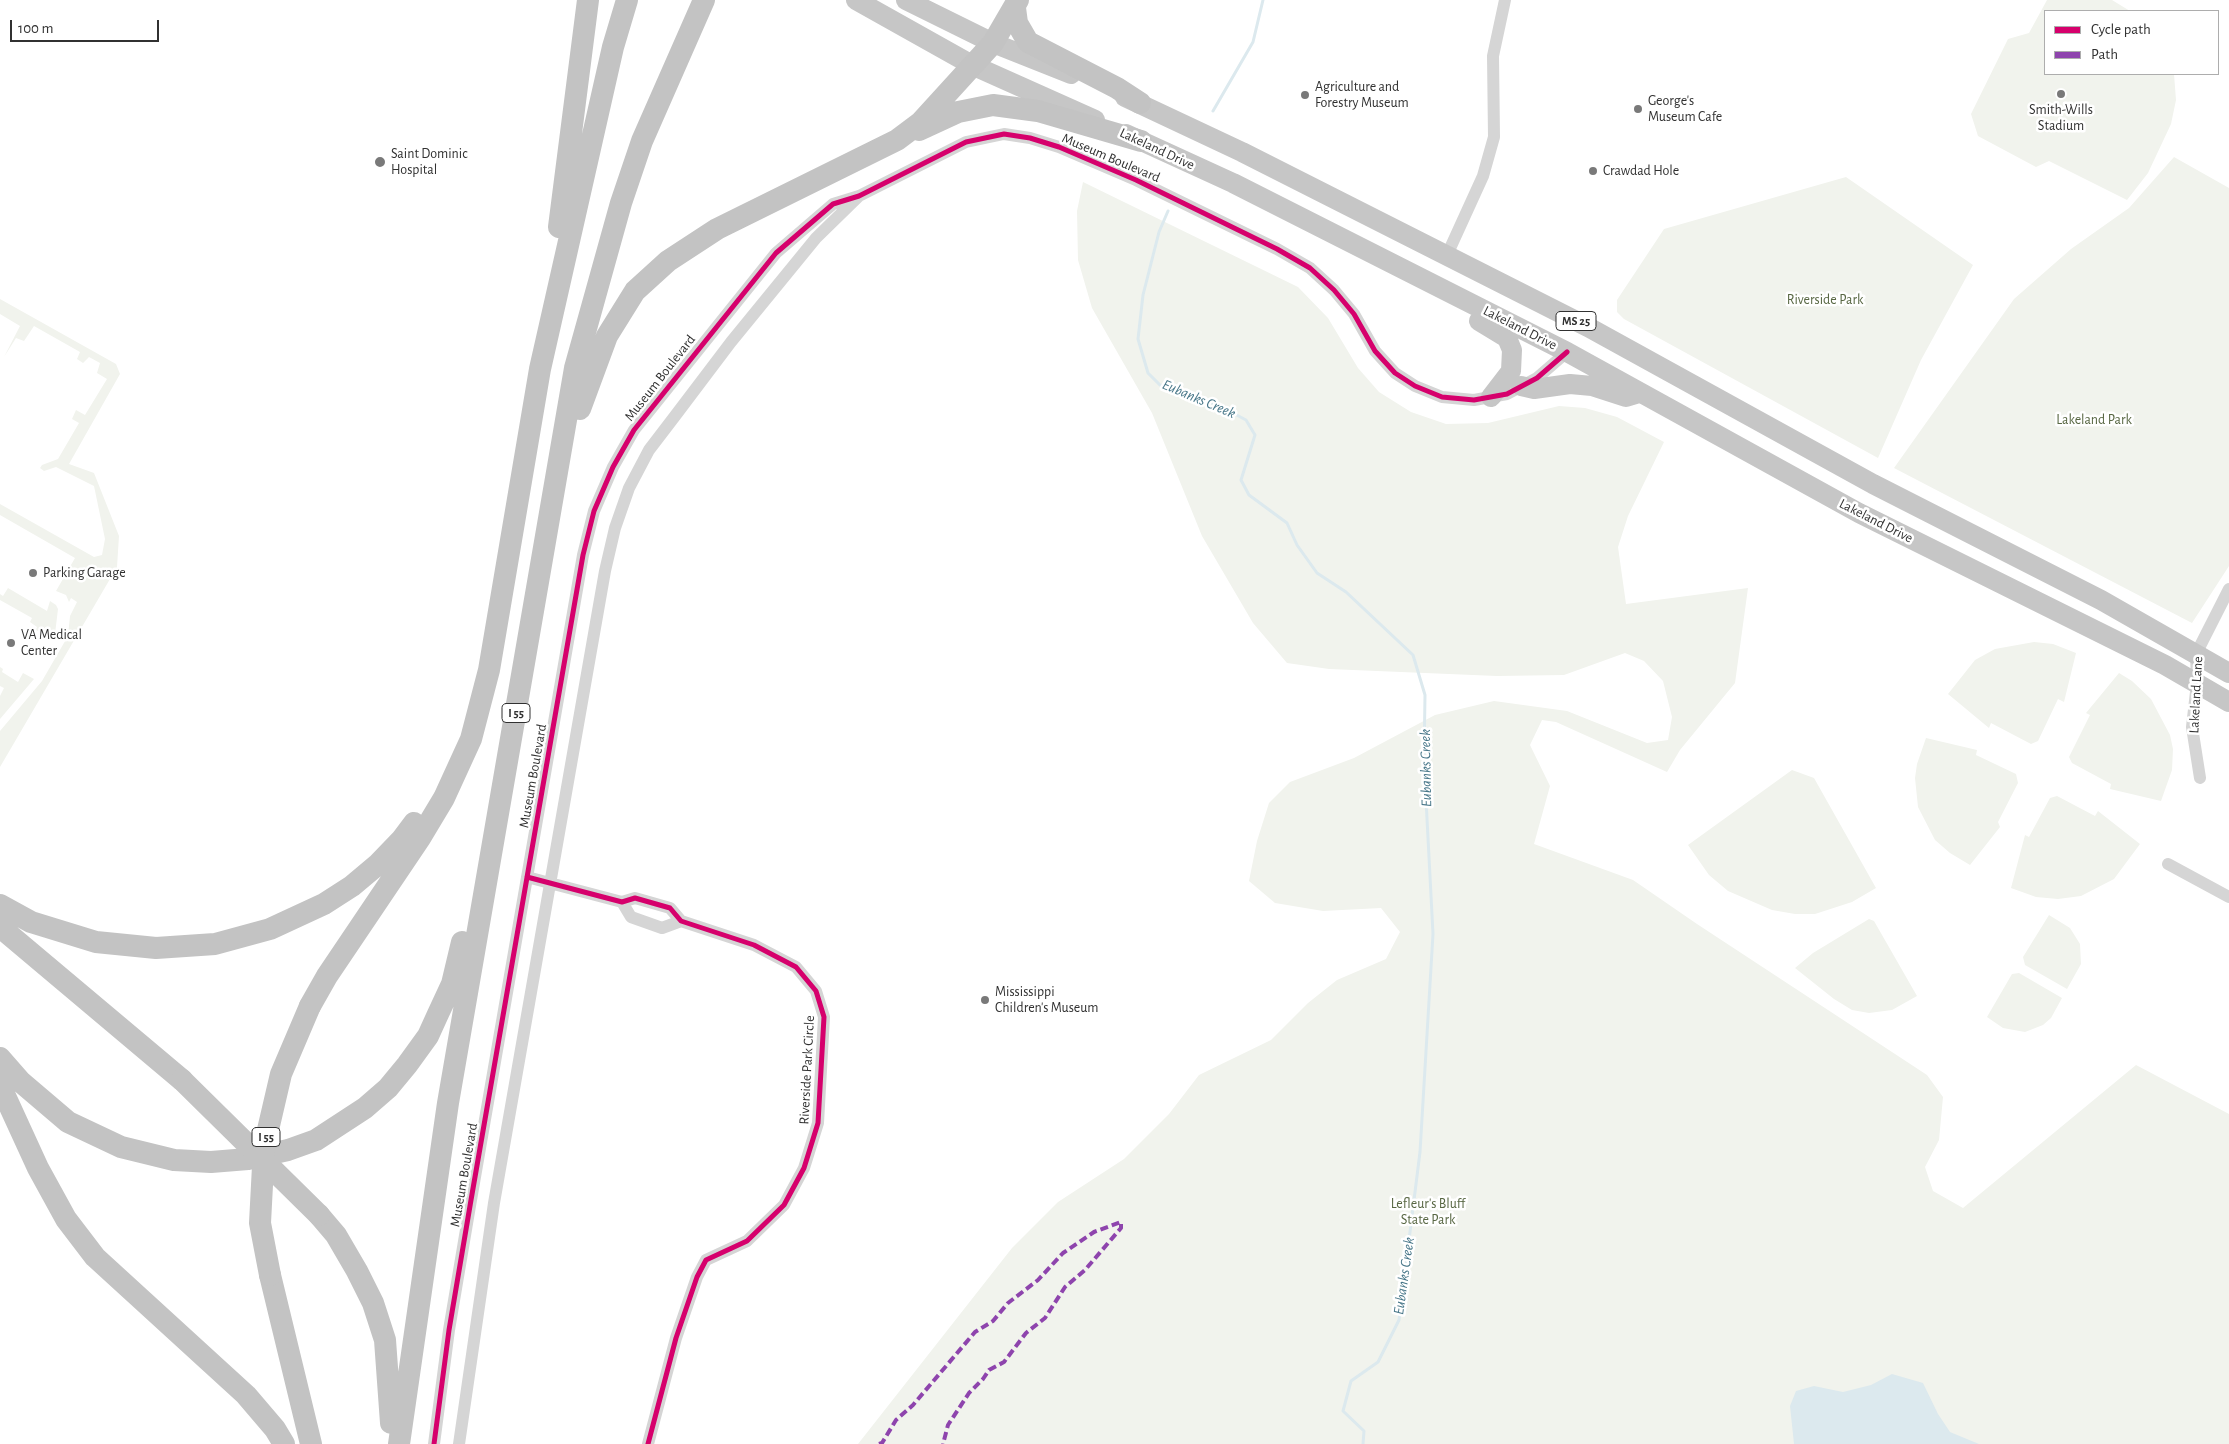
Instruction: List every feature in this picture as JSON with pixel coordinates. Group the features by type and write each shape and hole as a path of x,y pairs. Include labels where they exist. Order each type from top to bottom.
{"highway":[{"path":"540,368 588,0"},
{"name":"I 55","path":"311,1444 270,1275 260,1223 264,1147 281,1074 310,1006 420,838 459,768 482,703 540,368 613,47 627,0"},
{"name":"I 55","path":"400,1444 448,1103 575,368 621,202 642,141 704,0"},
{"name":"Lakeland Drive","path":"856,0 972,65 1233,183 1567,352 1859,513 2005,584 2197,683 2229,702"},
{"name":"MS 25","path":"906,0 993,43 1140,103 1447,255 1588,327 1873,484 2019,558 2229,673"},
{"path":"898,140 921,122 993,43 1017,4"},
{"path":"1017,4 1017,23 1028,42 1117,88 1140,103"},
{"path":"556,483 589,381 607,336 634,291 668,261 717,229 958,112 993,105 1038,111 1141,141"},
{"path":"0,1058 40,1100 68,1122 94,1136 151,1156 211,1162 248,1159 316,1140 365,1108 388,1088 407,1065 428,1036 452,984 459,955 560,384 586,288 621,202"},
{"path":"1447,255 1437,286 1448,305 1493,328 1507,338 1512,350 1511,371 1491,397"},
{"path":"1567,352 1588,327"},
{"path":"1521,386 1534,389 1556,385 1592,386 1626,396 1641,393"},
{"path":"1859,513 1873,484"},
{"path":"0,905 31,922 96,942 128,946 185,948 247,937 270,929 299,918 352,886 402,840 431,798 444,772 466,706 489,593 513,525"},
{"path":"2005,584 2019,558"},
{"path":"0,927 182,1080 319,1216 336,1236 373,1303 385,1340 392,1444"},
{"path":"0,1085 38,1168 66,1219 95,1257 246,1395 284,1444"}],"street":[{"path":"1447,255 1483,176 1494,137 1492,56 1505,0"},
{"name":"Museum Boulevard","path":"434,1444 454,1302 527,877 583,555 597,502 613,467 634,430 667,386 776,253 833,204 859,196 966,142 1004,134 1030,138 1136,180 1277,249 1310,268 1334,290 1354,314 1375,351 1395,373 1415,386 1442,396 1474,400 1506,394 1537,378 1567,352"},
{"name":"Museum Boulevard","path":"459,1444 494,1203 614,528 629,488 649,450 730,342 816,238 859,196"},
{"path":"667,386 687,400"},
{"path":"577,589 601,593"},
{"name":"Lakeland Lane","path":"2200,778 2192,726 2197,683 2196,654 2229,589"},
{"path":"2168,864 2229,898"},
{"name":"Riverside Park Circle","path":"527,877 622,902 634,898 670,908 681,921 754,945 796,967 816,990 824,1017 818,1123 804,1168 784,1204 747,1241 706,1260 697,1277 676,1338 648,1444"},
{"path":"622,902 631,917 662,928 681,921"}],"green space":[{"name":"Smith-Wills Stadium","path":"2047,0 2112,0 2128,10 2044,10 2044,75 2174,75 2176,100 2171,124 2148,173 2127,200 2049,161 2036,167 1978,136 1971,114 2008,39 2029,33"},
{"name":"Lakeland Park","path":"2174,157 2229,188 2229,566 2192,623 1894,468 2014,299 2071,249 2129,208"},
{"name":"Riverside Park","path":"1846,177 1973,265 1921,360 1878,458 1624,319 1617,312 1617,300 1664,229"},
{"name":"Lefleur's Bluff State Park","path":"1083,182 1298,287 1328,318 1358,368 1379,392 1411,412 1446,424 1488,423 1559,406 1585,408 1617,417 1664,442 1628,516 1618,547 1626,604 1748,588 1735,683 1680,750 1667,772 1556,722 1542,720 1530,745 1550,786 1534,844 1633,880 1927,1075 1943,1097 1939,1140 1925,1167 1933,1191 1963,1208 2136,1065 2229,1114 2229,1444 858,1444 1012,1248 1058,1202 1124,1159 1169,1114 1199,1075 1271,1040 1308,1003 1337,980 1386,959 1400,932 1381,908 1323,911 1275,903 1249,881 1257,841 1269,803 1290,782 1354,758 1435,715 1494,701 1567,711 1647,743 1668,740 1672,717 1663,681 1644,661 1625,653 1564,675 1497,676 1329,669 1287,663 1253,623 1202,536 1152,413 1092,308 1078,260 1077,211"},
{"path":"0,299 116,364 120,374 69,464 94,473 119,536 117,567 0,767 0,731 42,681 68,636 70,616 77,602 71,598 69,602 66,595 56,591 75,558 0,515 0,504 94,557 102,555 105,539 94,486 56,467 44,471 40,468 42,465 58,459 79,423 72,419 76,410 85,415 107,379 97,373 100,363 89,357 83,363 77,359 80,352 34,326 24,341 16,338 4,357 20,326 0,314"},
{"path":"8,588 47,611 50,601 56,605 58,609 55,634 47,636 36,630 37,627 30,622 32,618 0,600 0,594 3,596"},
{"path":"2034,642 2053,644 2076,653 2064,702 2058,699 2038,741 2031,744 1991,723 1989,728 1948,694 1975,660 1995,649"},
{"path":"0,667 3,669 2,672 18,682 23,673 34,679 0,719 0,696 4,688 0,686"},
{"path":"2119,673 2132,681 2151,699 2170,735 2173,749 2172,770 2161,801 2110,789 2111,784 2072,763 2069,757 2090,715 2086,713"},
{"path":"1926,738 1977,750 1976,755 2016,774 2018,783 1998,822 2000,827 1970,865 1950,853 1935,840 1918,807 1915,778 1917,764"},
{"path":"1792,770 1814,778 1876,888 1852,902 1815,914 1795,914 1772,910 1728,891 1709,875 1688,845"},
{"path":"2057,796 2095,816 2098,811 2140,844 2114,879 2081,896 2058,899 2036,897 2011,888 2025,835 2029,837 2050,798"},
{"path":"2049,915 2070,928 2080,944 2081,964 2067,989 2025,965 2023,957"},
{"path":"1869,919 1874,921 1917,996 1892,1010 1869,1013 1852,1010 1834,999 1795,968 1813,953"},
{"path":"2019,973 2062,998 2051,1018 2043,1025 2025,1032 2003,1028 1987,1017 2012,974"}],"shaded area":[{"path":"1892,1374 1923,1383 1938,1414 1950,1432 1979,1444 1794,1444 1790,1406 1796,1391 1814,1386 1843,1392 1871,1385"}],"waterway":[{"name":"Eubanks Creek","path":"1213,111 1253,42 1263,0"},
{"name":"Eubanks Creek","path":"1168,211 1159,232 1143,295 1138,339 1148,373 1160,385 1218,405 1246,420 1255,435 1241,480 1249,495 1287,523 1297,545 1317,573 1346,592 1413,655 1425,695 1424,761 1433,934 1420,1152 1399,1320 1378,1362 1351,1381 1343,1411 1364,1431 1363,1444"}],"marked path":[{"path":"879,1444 882,1443 896,1420 913,1405 975,1332 993,1321 1008,1303 1038,1280 1063,1253 1094,1232 1121,1222 1121,1228 1085,1270 1065,1287 1045,1318 1026,1333 1004,1362 989,1370 969,1393 948,1425 943,1444"}],"cycle path":[{"path":"434,1444 449,1330 471,1200 583,555 594,511 613,467 634,430 776,253 833,204 859,196 966,142 1004,134 1030,138 1059,147 1136,180 1277,249 1310,268 1334,290 1354,314 1375,351 1395,373 1415,386 1442,397 1474,400 1507,394 1537,378 1567,352"},
{"path":"527,877 622,902 635,898 670,908 681,921 754,945 796,967 816,991 824,1017 818,1123 804,1168 784,1205 747,1241 706,1260 697,1277 676,1338 648,1444"}],"place":[{"name":"Smith-Wills Stadium","path":"2061,94"},
{"name":"Agriculture and Forestry Museum","path":"1305,95"},
{"name":"George's Museum Cafe","path":"1638,109"},
{"name":"Saint Dominic Hospital","path":"380,162"},
{"name":"Crawdad Hole","path":"1593,171"},
{"name":"Parking Garage","path":"33,573"},
{"name":"VA Medical Center","path":"11,643"},
{"name":"Mississippi Children's Museum","path":"985,1000"}]}
